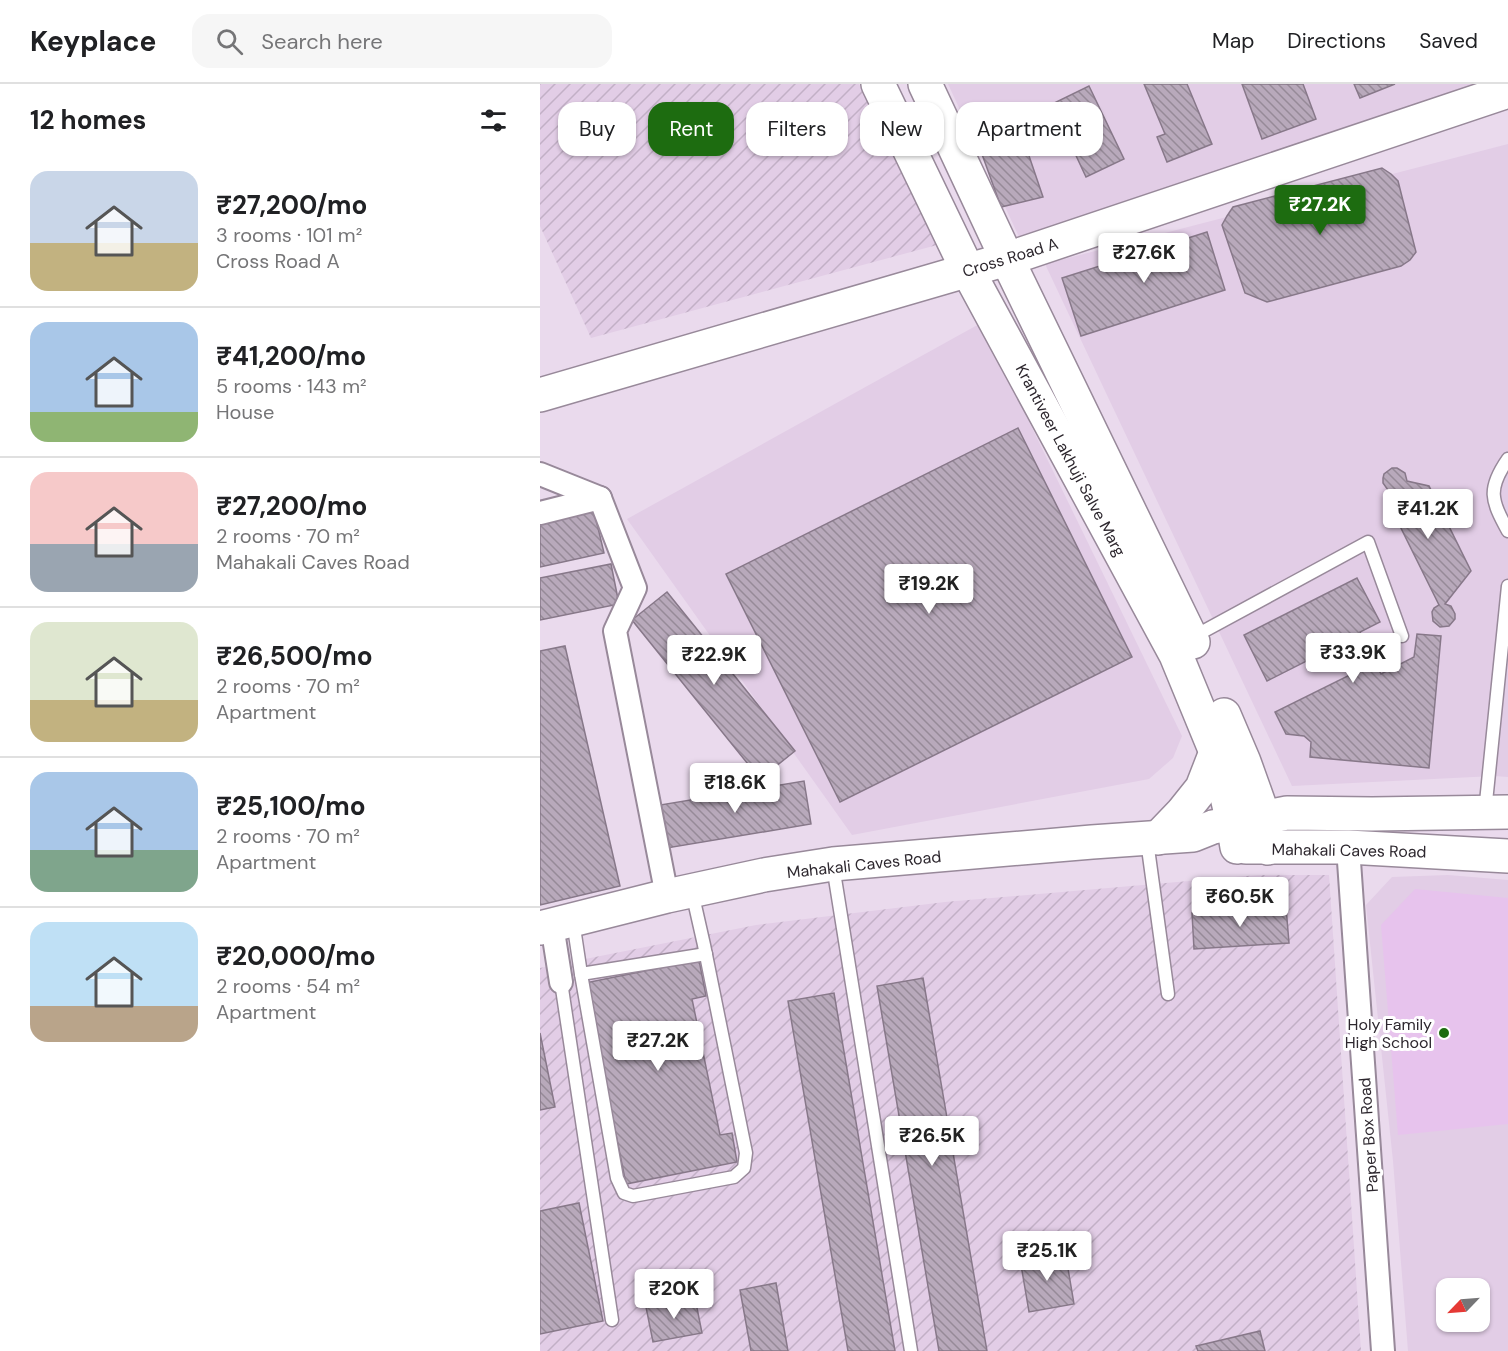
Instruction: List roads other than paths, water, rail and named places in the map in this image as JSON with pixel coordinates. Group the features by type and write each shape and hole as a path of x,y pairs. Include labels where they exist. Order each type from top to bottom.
{"main road":[{"name":"Krantiveer Lakhuji Salve Marg","path":"878,84 968,271 1176,655 1250,834"},
{"name":"Krantiveer Lakhuji Salve Marg","path":"925,84 1007,259 1191,638 1244,762 1250,834"},
{"name":"Cross Road A","path":"540,396 1007,259 1508,91"},
{"path":"1153,838 1182,813 1202,788 1216,752"},
{"name":"Mahakali Caves Road","path":"1250,834 1287,813 1496,813"},
{"name":"Mahakali Caves Road","path":"555,924 679,893 764,875 833,864 1193,835 1213,826 1250,834 1348,847 1508,856"}],"street":[{"path":"540,474 600,498 635,588 615,631 679,893"},
{"path":"540,513 600,498"},
{"name":"Paper Box Road","path":"1348,847 1383,1351"},
{"path":"555,924 571,978"}],"lane":[{"path":"1508,459 1500,470 1494,487 1493,500 1508,531"},
{"path":"1191,638 1368,542 1402,636"},
{"path":"1496,813 1508,586"},
{"path":"1153,838 1168,994"},
{"path":"833,864 911,1351"},
{"path":"571,978 617,1178 624,1193 633,1196 735,1177 744,1168 746,1153 706,954 679,893"},
{"path":"571,978 706,954"},
{"path":"571,978 612,1320"}],"place":[{"name":"Holy Family High School","path":"1444,1033"}]}
